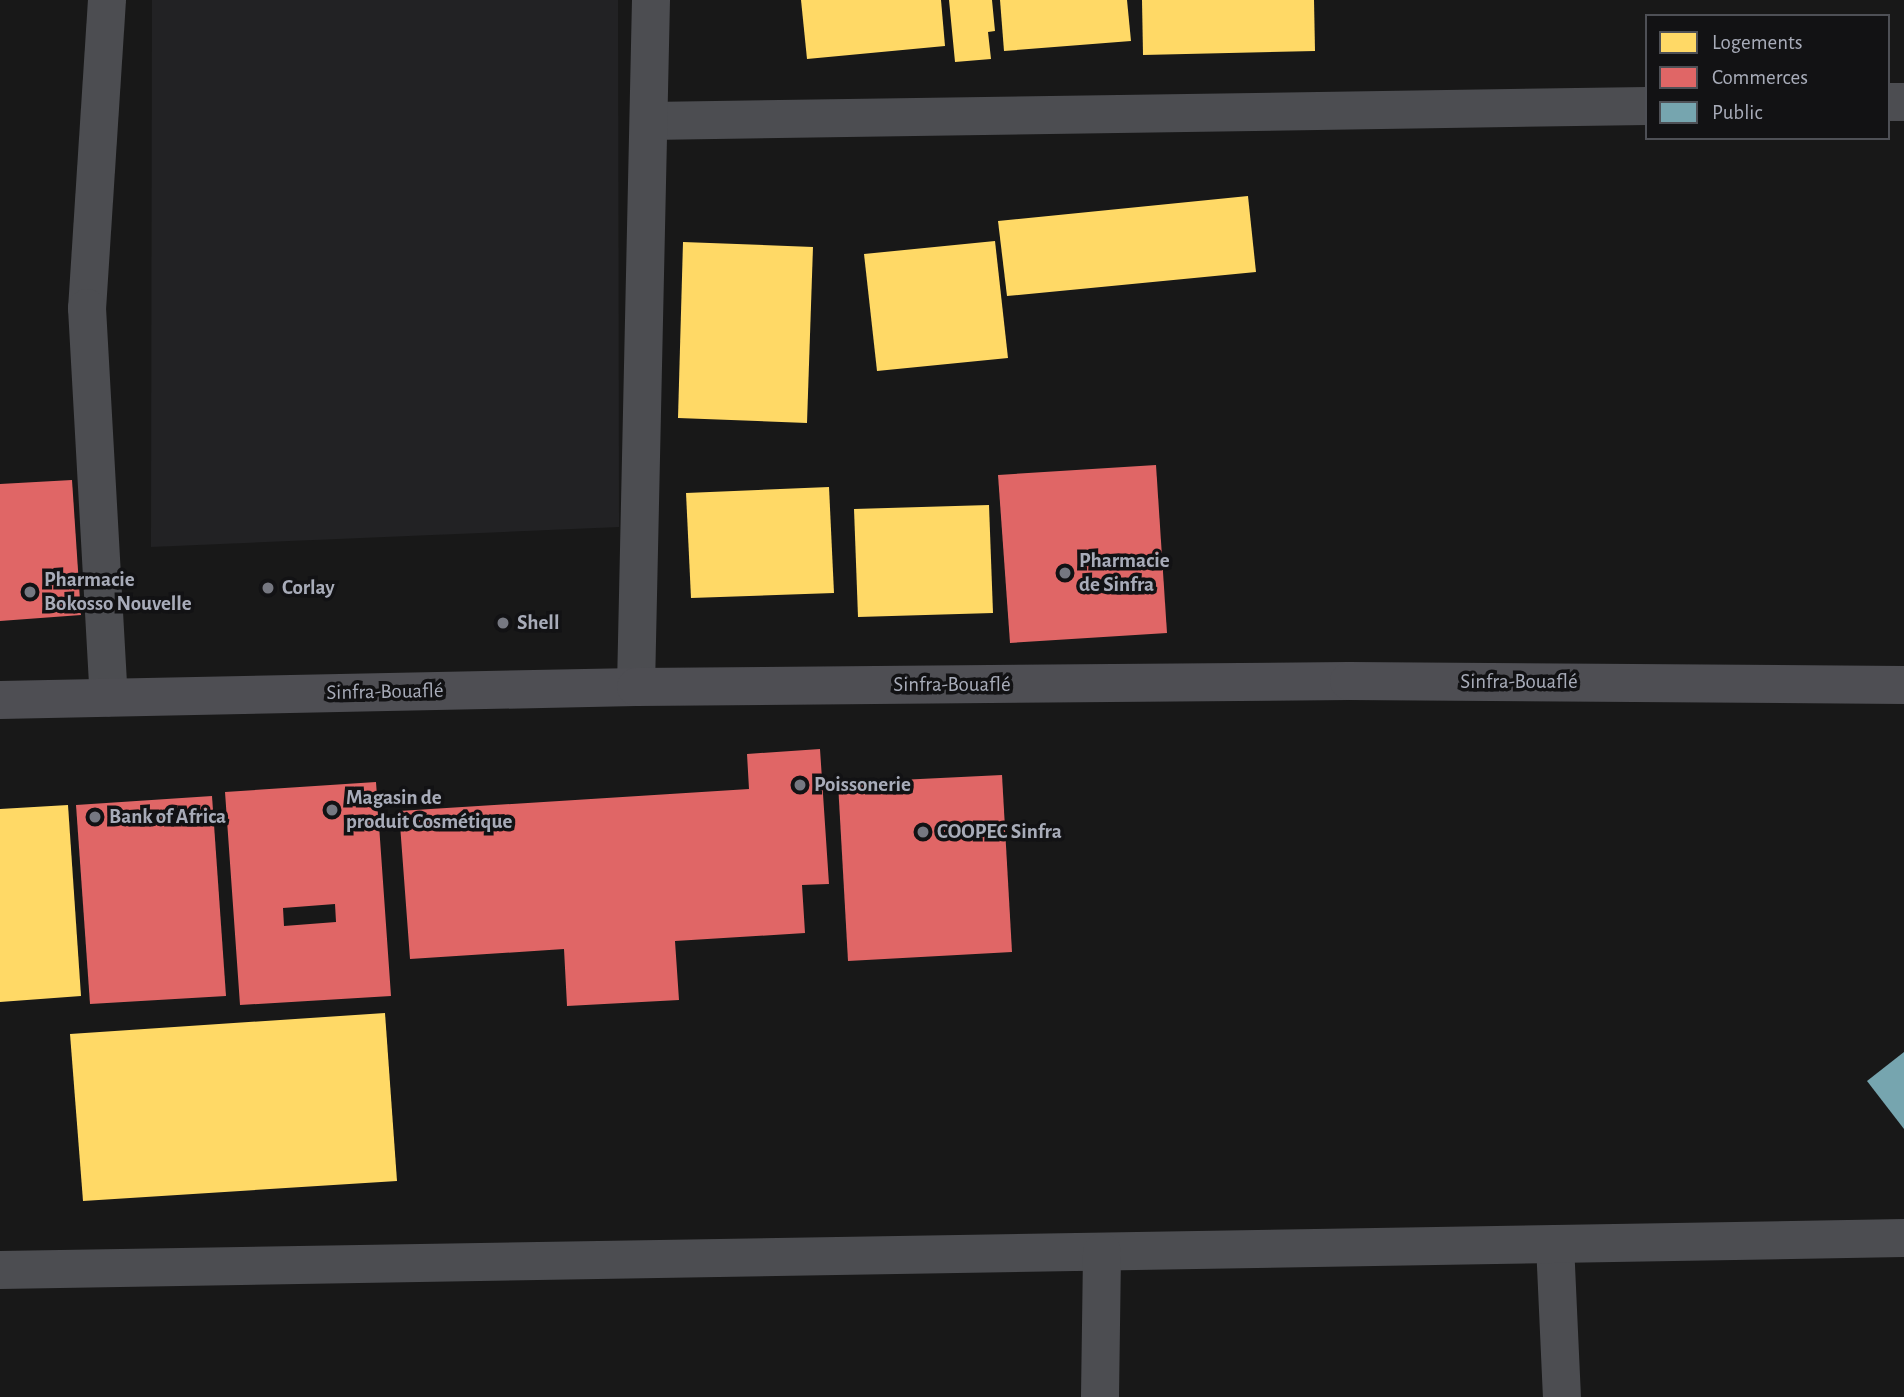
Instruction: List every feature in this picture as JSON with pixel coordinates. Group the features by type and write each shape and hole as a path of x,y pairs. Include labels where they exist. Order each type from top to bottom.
{"main road":[{"name":"Sinfra-Bouaflé","path":"0,700 636,687 1335,681 1904,685"}],"street":[{"path":"107,0 87,308 109,697"},
{"path":"636,687 651,0"},
{"path":"649,121 1645,106"},
{"path":"0,1270 1904,1238"},
{"path":"1555,1244 1562,1397"},
{"path":"1100,1397 1102,1252"}],"shaded area":[{"path":"152,0 618,0 619,527 151,547"}],"building: Logements":[{"path":"801,0 941,0 945,46 807,59"},
{"path":"949,0 992,0 995,31 988,32 991,59 955,62"},
{"path":"1000,0 1127,0 1131,41 1004,51"},
{"path":"1142,0 1314,0 1315,51 1143,55"},
{"path":"1248,196 1256,272 1007,296 998,221"},
{"path":"995,241 1008,358 877,371 864,254"},
{"path":"683,242 813,247 807,423 678,418"},
{"path":"829,487 834,593 691,598 686,493"},
{"path":"989,505 993,613 858,617 854,509"},
{"path":"68,805 81,996 0,1002 0,809"},
{"path":"385,1013 397,1181 83,1201 70,1034"}],"building: Commerces":[{"path":"1156,465 1167,633 1010,643 998,475"},
{"path":"72,480 81,615 0,621 0,484"},
{"path":"820,749 829,884 802,885 805,933 675,941 679,1000 567,1006 564,949 410,959 399,811 749,789 747,754"},
{"path":"1002,775 1012,952 848,961 838,783"},
{"path":"376,782 391,996 240,1005 225,792","holes":["335,904 336,922 284,926 283,908"]},
{"path":"212,796 226,996 90,1004 76,805"}],"building: Public":[{"path":"1904,1052 1904,1129 1867,1081"}],"place":[{"name":"Pharmacie de Sinfra","path":"1065,573"},
{"name":"Corlay","path":"268,588"},
{"name":"Pharmacie Bokosso Nouvelle","path":"30,592"},
{"name":"Shell","path":"503,623"},
{"name":"Poissonerie","path":"800,785"},
{"name":"Magasin de produit Cosmétique","path":"332,810"},
{"name":"Bank of Africa","path":"95,817"},
{"name":"COOPEC Sinfra","path":"923,832"}]}
